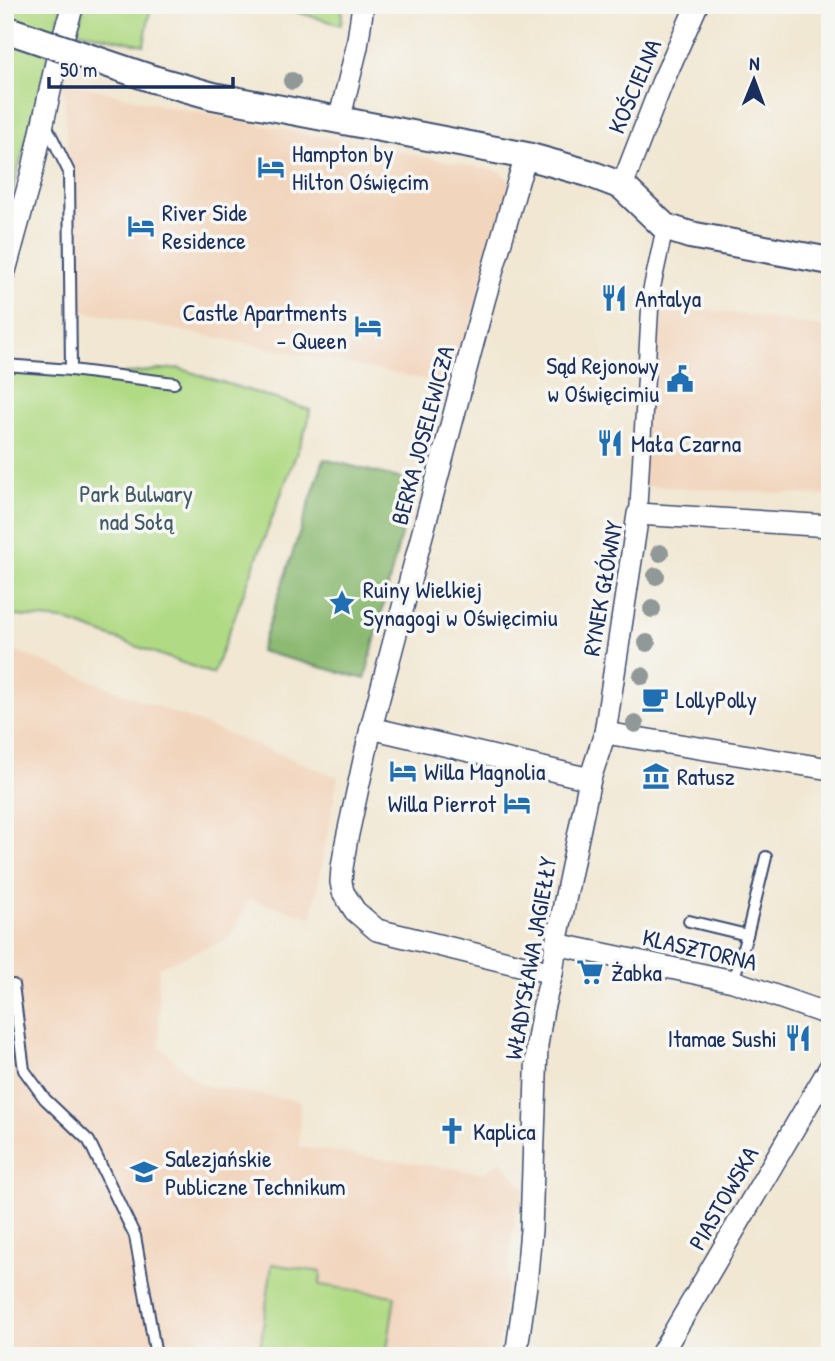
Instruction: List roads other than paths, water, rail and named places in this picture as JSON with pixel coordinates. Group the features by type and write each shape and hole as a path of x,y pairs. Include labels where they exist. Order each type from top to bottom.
{"street":[{"path":"5,271 44,121 58,54 73,5"},
{"path":"339,121 357,47 363,5"},
{"name":"KOŚCIELNA","path":"622,186 662,83 697,5"},
{"path":"5,29 153,79 213,96 527,156 588,173 622,186 665,227 690,235 830,261"},
{"name":"BERKA JOSELEWICZA","path":"527,156 484,302 371,729 341,882 343,892 355,911 377,930 552,973"},
{"path":"638,514 651,292 665,227"},
{"name":"RYNEK GŁÓWNY","path":"590,779 605,733 638,514 830,526"},
{"path":"371,729 590,779"},
{"path":"605,733 830,769"},
{"name":"WŁADYSŁAWA JAGIEŁŁY","path":"516,1356 531,1230 537,1045 590,779"},
{"name":"KLASZTORNA","path":"556,944 733,981 830,1015"},
{"name":"PIASTOWSKA","path":"660,1356 830,1067"}],"lane":[{"path":"44,121 69,172 71,370"},
{"path":"5,365 174,383"},
{"path":"733,981 766,857"},
{"path":"689,921 747,934"},
{"path":"13,985 24,1070 45,1100 89,1141 135,1236 156,1356"}],"place":[{"name":"Hampton by Hilton Oświęcim","path":"271,167"},
{"name":"River Side Residence","path":"141,226"},
{"name":"Antalya","path":"614,298"},
{"name":"Castle Apartments - Queen","path":"368,326"},
{"name":"Sąd Rejonowy w Oświęcimiu","path":"680,379"},
{"name":"Mała Czarna","path":"610,443"},
{"name":"Ruiny Wielkiej Synagogi w Oświęcimiu","path":"342,603"},
{"name":"LollyPolly","path":"655,699"},
{"name":"Willa Magnolia","path":"403,771"},
{"name":"Ratusz","path":"656,776"},
{"name":"Willa Pierrot","path":"517,803"},
{"name":"Żabka","path":"590,972"},
{"name":"Itamae Sushi","path":"798,1038"},
{"name":"Kaplica","path":"452,1131"},
{"name":"Salezjańskie Publiczne Technikum","path":"144,1172"}],"park label":[{"name":"Park Bulwary nad Sołą","path":"136,507"}]}
